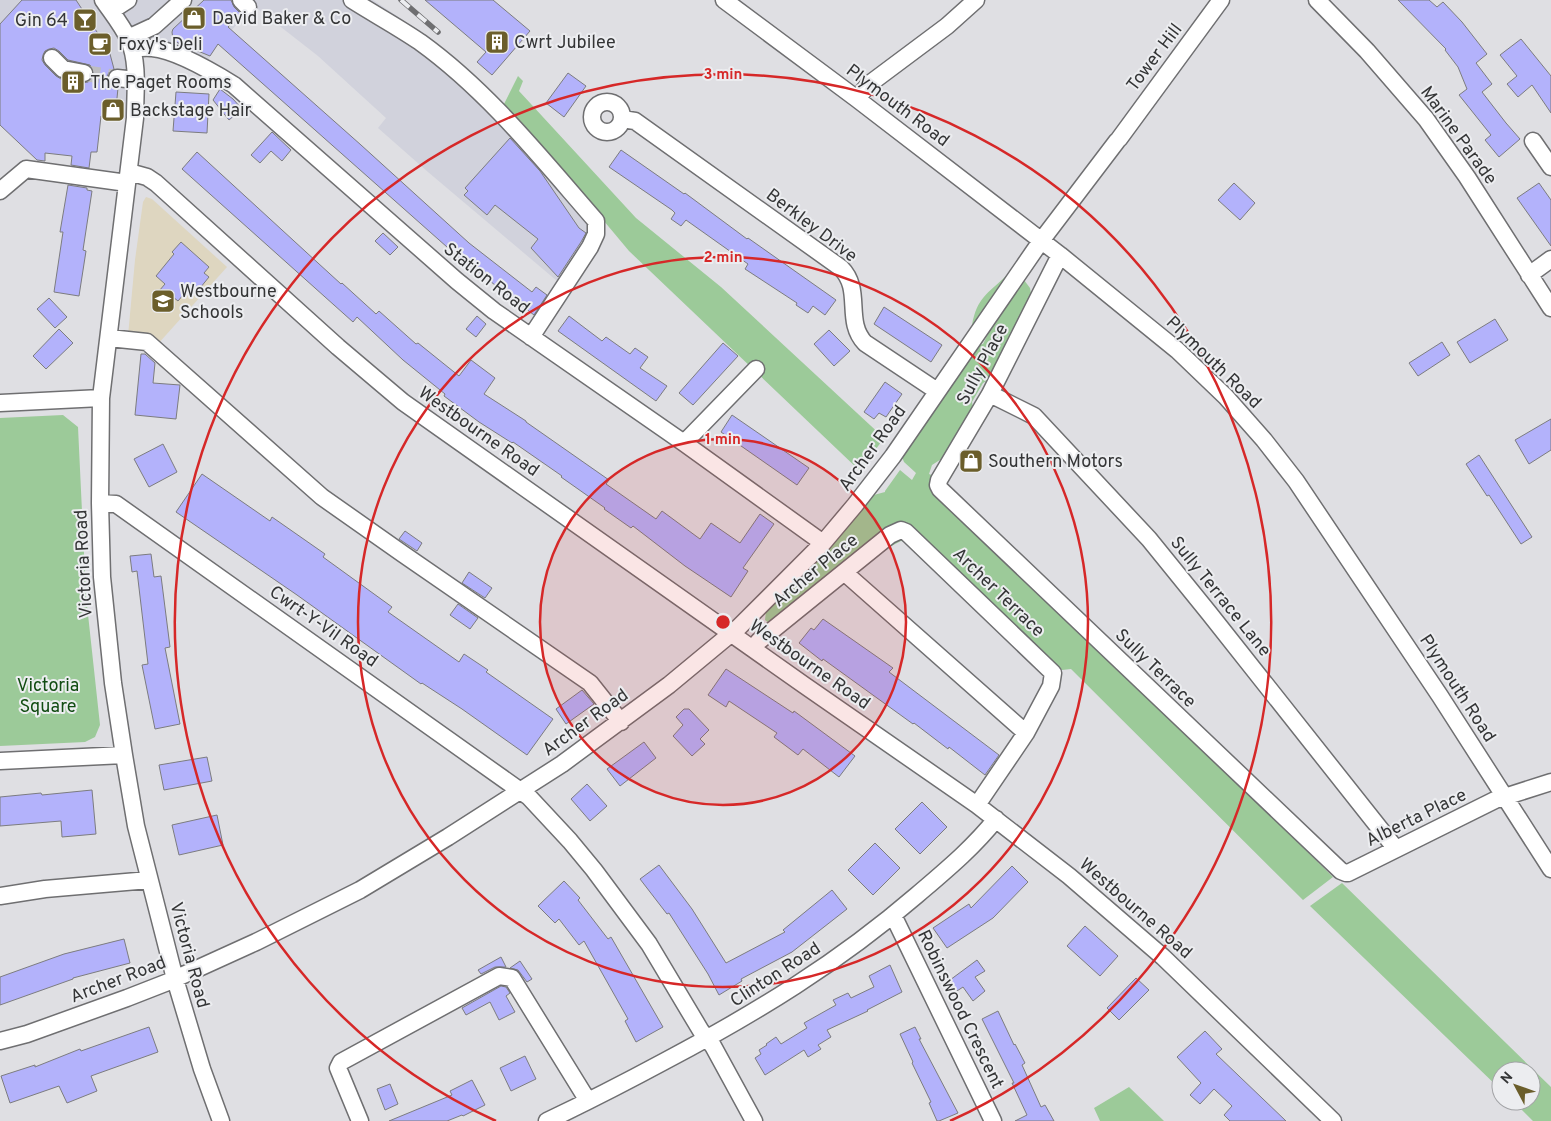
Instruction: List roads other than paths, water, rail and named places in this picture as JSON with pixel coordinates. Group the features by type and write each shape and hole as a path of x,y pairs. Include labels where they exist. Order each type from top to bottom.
{"street":[{"path":"107,5 128,0"},
{"path":"130,44 162,20 182,0"},
{"path":"352,0 419,42 482,94 512,124 596,221 596,234 590,248 531,337"},
{"name":"Plymouth Road","path":"724,0 857,99 1060,255 1177,350 1226,397 1264,440 1296,481 1440,696 1551,868"},
{"path":"857,99 868,85 947,26 976,0"},
{"name":"Tower Hill","path":"1041,240 1118,140 1221,0"},
{"name":"Marine Parade","path":"1317,0 1367,50 1426,119 1467,177 1551,308"},
{"name":"Victoria Road","path":"107,5 130,44 136,80 135,118 101,398 101,559 106,622 113,684 136,826 175,979 202,1069 221,1121"},
{"path":"162,20 164,50"},
{"name":"Station Road","path":"130,44 164,50 195,63 234,85 456,281 494,311 684,443 823,543"},
{"path":"52,58 63,69 84,73"},
{"path":"117,78 136,80"},
{"name":"Berkley Drive","path":"622,118 636,121 841,268 851,282 854,320 859,336 865,343 937,392"},
{"path":"1533,141 1551,167"},
{"name":"Westbourne Road","path":"0,191 26,169 128,178 147,177 156,183 338,347 403,402 996,819 1069,876 1144,941 1333,1121"},
{"name":"Archer Road","path":"0,1042 27,1034 175,979 256,942 360,890 448,838 522,791 669,685 731,633 823,543 893,456 1041,240"},
{"name":"Sully Place","path":"940,489 939,480 990,394 1060,255"},
{"path":"1529,275 1551,259"},
{"path":"109,338 147,342 322,497 590,683 620,722"},
{"path":"684,443 756,369"},
{"name":"Sully Terrace Lane","path":"990,394 1034,416 1149,539 1216,620 1396,849"},
{"path":"0,403 101,398"},
{"name":"Sully Terrace","path":"940,489 1338,869 1346,873"},
{"name":"Cwrt-Y-Vil Road","path":"100,503 116,504 530,797 570,841 615,896 649,944 707,1038"},
{"name":"Archer Place","path":"753,648 759,641 890,535 901,530 906,532"},
{"name":"Archer Terrace","path":"906,532 1053,673 1051,686 1026,733"},
{"path":"845,572 1026,733 976,805"},
{"path":"0,761 124,755"},
{"name":"Alberta Place","path":"1346,873 1504,797 1551,782"},
{"name":"Clinton Road","path":"547,1121 707,1038 804,981 893,915 975,843 996,819"},
{"path":"0,896 45,889 150,880"},
{"name":"Robinswood Crescent","path":"893,915 993,1121"},
{"path":"360,1121 338,1068 341,1062 499,976 512,978 588,1101"},
{"path":"707,1038 754,1121"}],"tunnel":[{"path":"84,73 117,78"}],"railway":[{"path":"401,0 438,32"}],"place":[{"name":"David Baker & Co","path":"194,18"},
{"name":"Gin 64","path":"85,20"},
{"name":"Cwrt Jubilee","path":"497,42"},
{"name":"Foxy's Deli","path":"100,44"},
{"name":"The Paget Rooms","path":"73,82"},
{"name":"Backstage Hair","path":"113,110"},
{"name":"Westbourne Schools","path":"163,301"},
{"name":"Southern Motors","path":"971,461"}],"park label":[{"name":"Victoria Square","path":"48,695"}]}
